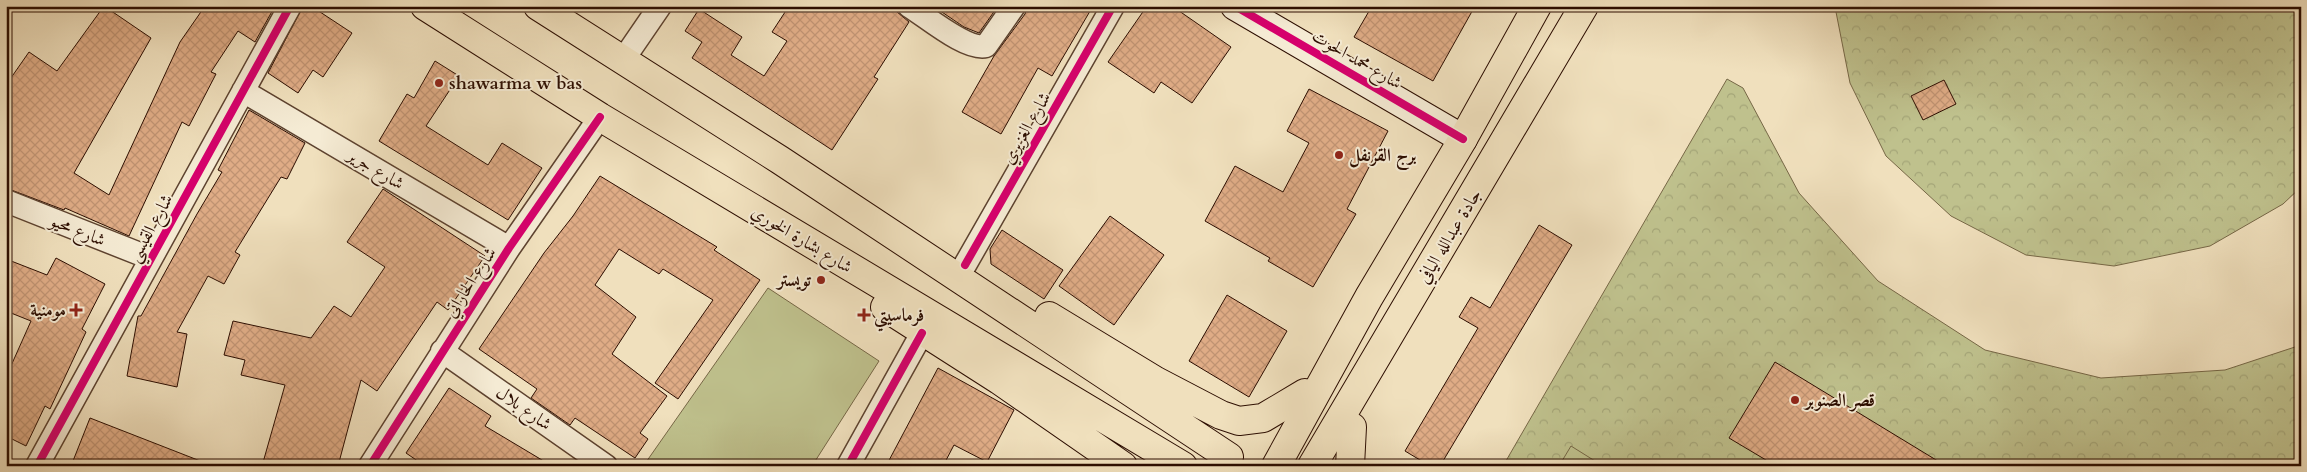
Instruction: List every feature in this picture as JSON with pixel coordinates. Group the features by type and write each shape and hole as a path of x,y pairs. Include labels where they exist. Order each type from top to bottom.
{"main road":[{"name":"شارع بشارة الخوري","path":"425,6 600,117 1183,466"},
{"path":"538,6 780,160 1229,457"},
{"path":"1276,466 1369,297 1463,139 1537,6"},
{"name":"جادة عبدالله اليافي","path":"1312,466 1584,6"},
{"path":"1329,466 1352,427 1495,158"},
{"path":"780,160 826,178 1156,381 1221,415 1239,421 1263,418 1305,393"},
{"path":"728,194 759,222 798,252 922,333 999,380 1123,466"},
{"path":"1256,466 1369,297"},
{"path":"1350,466 1352,427"}],"street":[{"name":"شارع القيسي","path":"37,466 290,6"},
{"path":"624,60 660,6"},
{"path":"909,6 964,42 979,48 986,46 992,39 1014,6"},
{"name":"شارع الغزيري","path":"965,264 1113,6"},
{"name":"شارع محمد الحوت","path":"1236,6 1463,139"},
{"name":"شارع جرير","path":"244,91 509,248"},
{"name":"شارع الحاراتي","path":"370,466 509,248 600,117"},
{"name":"شارع محيو","path":"6,201 150,258"},
{"path":"848,466 922,333"},
{"name":"شارع بلال","path":"442,351 606,466"}],"green space":[{"path":"1837,6 2301,6 2301,187 2283,204 2210,246 2114,266 2026,255 1951,216 1886,156 1850,83 1836,12"},
{"path":"1727,79 1743,88 1799,193 1878,281 1985,350 2101,378 2225,370 2301,345 2301,466 1503,466"},
{"path":"768,288 879,361 812,466 644,465"},
{"path":"1571,446 1603,466 1559,466"}],"building":[{"path":"104,6 151,38 74,173 109,195 180,42 205,6 275,6 255,42 238,31 211,72 216,74 189,126 182,122 129,236 65,208 64,210 6,188 6,85 29,52 57,71"},
{"path":"303,6 311,6 352,33 323,77 313,70 298,93 268,73"},
{"path":"789,6 890,6 909,22 874,77 878,79 832,150 692,58 702,42 685,31 699,9 742,37 731,55 764,76 787,41 772,32"},
{"path":"933,6 998,6 979,33 964,27"},
{"path":"1027,6 1093,6 1052,76 1038,68 1001,134 962,112 994,56 1025,14"},
{"path":"1147,6 1172,6 1231,47 1192,103 1161,82 1154,93 1108,62"},
{"path":"1372,6 1475,6 1433,81 1354,37"},
{"path":"435,61 459,76 426,126 488,165 502,143 542,168 508,220 379,141 407,94 414,98"},
{"path":"1944,80 1956,104 1923,120 1911,96"},
{"path":"1309,89 1388,131 1347,209 1356,214 1313,287 1268,261 1270,258 1205,221 1235,166 1283,192 1309,143 1287,131"},
{"path":"249,110 305,143 287,179 281,177 235,252 240,255 224,284 208,276 177,332 187,334 177,387 127,376 138,316 141,316 222,172 218,170"},
{"path":"600,176 717,247 714,250 760,280 678,399 655,383 713,300 663,269 659,274 619,249 595,285 636,317 612,354 667,396 640,433 648,439 635,458 575,418 570,425 531,398 537,389 479,349 544,253 573,216"},
{"path":"383,189 485,256 448,310 437,302 377,391 361,380 338,466 262,466 285,385 241,375 245,360 224,355 233,321 311,338 334,306 351,317 385,267 347,242"},
{"path":"1110,216 1164,255 1114,325 1059,286"},
{"path":"1539,225 1572,245 1440,466 1430,466 1405,451 1478,328 1459,317 1471,297 1490,308"},
{"path":"1002,230 1063,270 1044,299 991,264 990,249"},
{"path":"56,258 105,284 82,329 86,332 50,409 45,406 26,446 6,436 6,377 31,321 6,311 6,259 47,275"},
{"path":"1227,295 1287,331 1249,397 1189,361"},
{"name":"قصر الصنوبر","path":"1775,362 1946,466 1776,466 1729,438"},
{"path":"938,368 1014,410 987,462 954,445 943,466 886,466"},
{"path":"449,388 491,416 485,426 552,466 425,466 406,453"},
{"path":"90,418 208,464 208,466 71,466"}],"cycle path":[{"path":"37,466 290,6"},
{"path":"965,265 1113,6"},
{"path":"1235,6 1463,139"},
{"path":"370,466 509,248 600,117"},
{"path":"848,466 922,333"}],"place":[{"name":"shawarma w bas","path":"439,83"},
{"name":"برج القرنفل","path":"1339,155"},
{"name":"تويستر","path":"821,280"},
{"name":"مومنية","path":"76,310"},
{"name":"فرماسيتي","path":"864,315"},
{"name":"قصر الصنوبر","path":"1795,400"}]}
